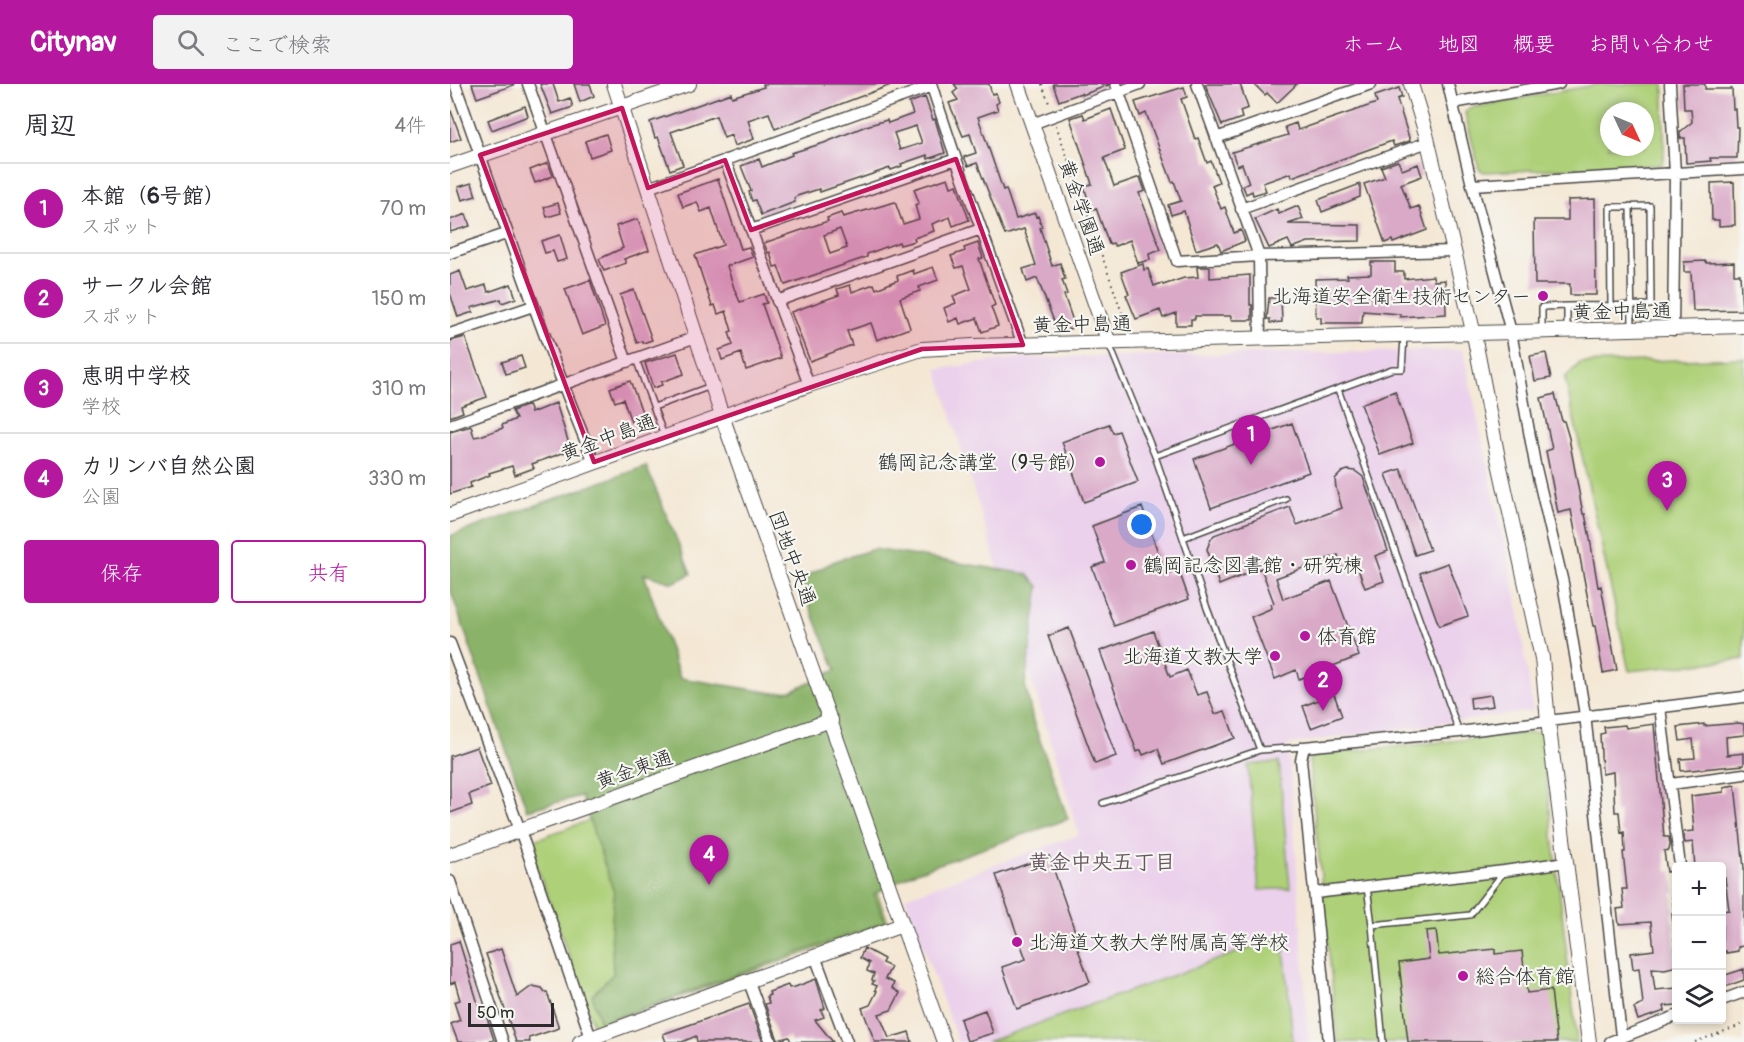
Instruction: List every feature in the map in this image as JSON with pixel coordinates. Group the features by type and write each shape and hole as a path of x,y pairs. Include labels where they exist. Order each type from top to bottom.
{"street":[{"path":"455,84 506,234 562,385 594,462"},
{"path":"528,84 631,360"},
{"name":"団地中央通","path":"614,84 722,416 944,1042"},
{"path":"450,166 689,84"},
{"name":"黄金学園通","path":"1018,84 1109,343"},
{"path":"1032,124 1117,87 1140,84"},
{"path":"1197,84 1259,256 1260,339"},
{"path":"1216,138 1371,84"},
{"path":"1411,84 1428,142 1474,335 1542,658 1589,1042"},
{"path":"1448,84 1511,332 1535,464 1563,583 1585,715 1622,1036"},
{"path":"1453,103 1559,84"},
{"path":"1670,84 1675,174 1673,330"},
{"path":"648,188 932,85 1023,345"},
{"path":"1117,87 1177,261 1259,256 1454,251"},
{"path":"1241,208 1428,142"},
{"path":"751,230 956,159"},
{"path":"725,160 809,385"},
{"path":"1472,185 1744,169"},
{"path":"777,301 981,229"},
{"path":"450,253 506,234"},
{"path":"450,334 533,306"},
{"name":"黄金中島通","path":"450,515 809,385 922,349 1744,327"},
{"path":"450,425 696,337"},
{"path":"450,643 520,830 586,1040 902,925"},
{"path":"1329,1042 1301,760 1305,747 1459,732 1585,715 1744,698"},
{"path":"1660,707 1679,862"},
{"name":"黄金東通","path":"450,855 831,720"},
{"path":"1671,784 1744,776"},
{"path":"1315,893 1566,862"},
{"path":"450,881 503,1042"},
{"path":"815,956 847,1042"},
{"path":"749,982 771,1042"},
{"path":"1726,999 1744,992"},
{"path":"1610,1042 1672,1019"}],"lane":[{"path":"1630,206 1632,330"},
{"path":"1542,332 1542,307 1651,305 1650,206 1610,207 1611,305"},
{"path":"1567,306 1567,331"},
{"path":"1155,456 1392,369 1402,369 1404,336"},
{"path":"1109,343 1155,456 1260,750"},
{"path":"631,360 654,407 665,437"},
{"path":"654,407 712,386"},
{"path":"1338,389 1459,732"},
{"path":"1183,538 1286,499"},
{"path":"1103,803 1260,750 1305,747"},
{"path":"1372,925 1470,915 1504,871"},
{"path":"1367,887 1383,1042"}],"path":[{"path":"1042,84 1129,331"},
{"path":"1695,1042 1744,1024"}],"highlighted area":[{"path":"622,108 648,188 725,160 751,230 956,159 1023,345 922,349 594,462 480,155"}],"shaded area":[{"name":"北海道文教大学","path":"1463,350 1517,601 1533,711 1288,744 1309,1042 958,1042 905,897 1079,835 937,369 1017,358"}],"green space":[{"path":"1600,84 1664,84 1664,159 1661,165 1484,172 1479,169 1465,113 1469,108"},
{"path":"1744,358 1744,659 1629,671 1565,378 1580,363"},
{"path":"646,466 691,574 673,583 644,574 680,678 774,693 791,691 836,670 799,580 835,561 874,549 1027,574 1039,586 1025,685 1033,721 1068,819 911,874 874,894 886,922 600,1023 592,995 613,974 611,931 614,893 581,796 527,810 450,589 450,536"},
{"path":"1541,732 1577,1042 1338,1042 1309,760 1314,755"},
{"path":"807,742 821,748 889,924 594,1027 530,847 534,840"},
{"path":"1279,762 1290,888 1259,890 1248,765"},
{"path":"1283,936 1293,1042 987,1042"}],"building":[{"path":"472,84 514,84 514,85 477,98"},
{"path":"540,84 553,84 559,102 570,98 573,107 552,114"},
{"path":"574,84 590,84 594,96 580,102"},
{"path":"763,84 891,85 775,129 769,113 748,120 754,139 734,146 731,135 724,138 716,116 671,132 683,165 670,170 650,122 731,93 732,97 764,87"},
{"path":"954,84 989,84 992,94 996,93 999,102 996,104 998,110 978,117 1003,190 1006,189 1016,219 1035,213 1036,217 1038,216 1052,266 1060,263 1067,294 1064,295 1075,327 1062,331 1061,328 1057,329 1037,278 1027,282 1023,269 1036,265 1024,229 1005,235 977,163 968,166 964,157 976,153 970,134 963,136 949,103 958,100 953,93 958,89"},
{"path":"1053,84 1109,84 1109,85 1059,101"},
{"path":"1205,84 1240,84 1248,108 1240,111 1242,118 1222,125"},
{"path":"1254,84 1297,84 1277,103"},
{"path":"1683,84 1705,84 1705,89 1732,89 1733,109 1735,109 1736,127 1738,127 1737,158 1710,158 1711,161 1686,163 1685,138 1680,138 1680,132 1692,122 1691,109 1684,109"},
{"path":"1184,87 1187,97 1181,99 1195,139 1198,138 1207,163 1211,161 1219,182 1212,185 1221,209 1225,207 1234,233 1241,230 1245,241 1221,251 1218,243 1196,250 1184,211 1171,215 1168,205 1181,201 1146,113 1140,116 1135,102"},
{"path":"1399,88 1402,97 1397,99 1410,141 1394,146 1392,141 1292,177 1291,173 1263,183 1266,191 1253,195 1252,191 1246,194 1243,186 1249,183 1242,164 1237,166 1232,152 1288,135 1285,127 1296,123 1298,130 1377,103 1375,96"},
{"path":"925,97 933,120 935,119 945,153 928,159 927,155 891,170 890,168 820,192 819,189 797,196 794,198 795,202 761,215 755,200 752,201 749,192 751,191 741,166 759,159 762,167 792,155 791,153 866,126 887,120 888,123 913,114 909,103","holes":["916,126 922,143 900,150 894,133"]},
{"path":"525,106 528,116 492,130 488,120"},
{"path":"1111,109 1125,150 1104,158 1114,186 1140,177 1145,191 1139,193 1161,250 1149,254 1150,260 1138,263 1130,240 1115,246 1113,243 1109,244 1096,208 1091,210 1084,186 1092,184 1070,118 1083,114 1085,119"},
{"path":"450,112 461,138 450,142"},
{"path":"606,134 611,150 590,157 585,141"},
{"path":"1398,161 1402,170 1418,164 1422,176 1401,184 1411,209 1419,206 1427,230 1393,243 1392,240 1385,243 1364,184 1385,177 1381,167"},
{"path":"548,163 553,176 535,183 530,170"},
{"path":"948,178 951,187 957,185 969,220 953,226 950,217 932,224 934,231 914,238 915,241 900,245 899,242 867,254 867,257 785,285 778,266 774,267 770,252 768,253 764,243 828,221 827,218 841,213 843,217 895,202 903,224 919,219 915,205 919,203 914,189","holes":["840,229 847,248 830,254 824,235"]},
{"path":"718,179 741,249 749,247 753,257 727,266 734,288 740,302 764,294 767,303 762,304 781,358 746,370 741,353 722,360 719,350 733,345 729,332 732,331 726,311 718,314 715,305 712,306 695,255 723,245 711,208 701,212 697,202 683,207 678,193"},
{"path":"1734,182 1735,225 1719,226 1719,220 1712,220 1711,183"},
{"path":"472,183 476,196 462,200 458,187"},
{"path":"1360,184 1360,197 1322,212 1318,200"},
{"path":"1595,199 1596,295 1570,295 1570,284 1535,284 1534,220 1568,220 1568,200"},
{"path":"558,203 561,213 547,217 544,207"},
{"path":"1298,206 1303,219 1288,224 1360,225 1360,241 1308,242 1292,248 1288,240 1269,248 1255,219 1277,209 1279,214"},
{"path":"466,214 470,226 450,232 450,220"},
{"path":"638,219 649,250 624,259 626,263 604,271 599,259 623,248 616,226"},
{"path":"560,235 567,259 557,262 553,251 545,253 541,241"},
{"path":"978,243 983,258 979,259 995,305 991,307 998,326 982,332 977,318 960,324 958,318 949,322 944,308 956,303 953,296 971,289 963,266 956,268 951,256"},
{"path":"1706,261 1706,263 1734,262 1734,274 1740,274 1742,310 1693,311 1691,272 1684,272 1684,262"},
{"path":"1371,262 1395,262 1395,272 1404,272 1404,279 1433,276 1434,281 1445,280 1446,314 1400,317 1400,314 1363,311 1362,323 1321,323 1321,317 1316,317 1315,279 1348,278 1347,275 1371,274"},
{"path":"1143,264 1144,270 1148,269 1154,286 1184,278 1198,277 1197,267 1210,267 1210,278 1250,275 1252,320 1231,320 1231,316 1195,316 1195,319 1191,319 1191,325 1176,325 1176,313 1163,318 1160,310 1136,319 1126,295 1129,294 1121,272"},
{"path":"933,267 938,280 919,287 920,291 900,298 910,328 877,340 871,323 847,331 852,345 810,361 791,312 839,295 837,289 850,285 852,292 874,284 876,289 898,280 897,276 913,270 914,274"},
{"path":"460,271 467,291 486,285 488,292 511,284 516,298 502,303 501,299 471,308 473,312 458,317 450,293 450,275"},
{"path":"590,280 605,326 582,335 565,289"},
{"path":"634,290 652,340 643,343 642,341 637,343 620,295"},
{"path":"1269,298 1281,298 1282,322 1270,323 1270,319 1267,319"},
{"path":"465,337 487,397 461,406 463,412 450,417 450,341"},
{"path":"677,353 684,374 661,382 662,385 653,388 645,363"},
{"path":"1546,353 1551,378 1535,381 1530,356"},
{"path":"521,356 525,368 506,374 502,362"},
{"path":"630,381 644,417 631,422 623,399 615,402 610,388"},
{"path":"1395,391 1413,443 1380,455 1361,404"},
{"path":"1555,394 1569,438 1617,670 1603,673 1571,510 1558,513 1546,451 1552,449 1541,398"},
{"path":"556,403 571,450 532,464 534,468 515,475 512,466 489,473 490,475 470,483 471,487 450,494 450,432 471,426 474,437 480,436 503,428 502,425 516,419 512,411 528,405 531,413"},
{"path":"1292,423 1309,472 1211,508 1194,459"},
{"name":"鶴岡記念講堂（9号館）","path":"1109,424 1113,433 1119,431 1138,482 1084,502 1062,442"},
{"path":"1401,469 1430,550 1415,555 1386,474"},
{"path":"1348,470 1355,471 1363,477 1388,551 1375,556 1384,581 1365,588 1356,563 1342,568 1338,555 1276,578 1283,599 1331,581 1359,656 1299,679 1296,670 1275,679 1251,617 1272,608 1271,604 1274,603 1261,568 1219,585 1207,549 1214,535 1290,507 1297,525 1342,508 1335,479"},
{"name":"鶴岡記念図書館・研究棟","path":"1142,507 1166,575 1179,571 1189,599 1114,626 1092,567 1105,562 1092,526"},
{"path":"1448,563 1468,616 1439,626 1420,573"},
{"path":"1069,628 1116,756 1095,764 1048,636"},
{"path":"1153,631 1170,677 1187,670 1197,695 1207,692 1215,714 1225,711 1235,738 1164,764 1158,749 1143,755 1141,750 1137,752 1100,651"},
{"path":"1334,694 1342,716 1311,728 1303,706"},
{"path":"1491,695 1493,706 1471,709 1470,698"},
{"path":"1654,724 1664,837 1669,837 1670,845 1669,850 1664,851 1667,872 1672,871 1672,967 1652,968 1655,990 1672,988 1672,1005 1664,1006 1665,1011 1638,1020 1634,1008 1643,1004 1639,968 1633,969 1631,953 1654,950 1651,922 1619,924 1617,909 1624,908 1622,889 1627,889 1623,852 1625,852 1624,832 1621,833 1619,812 1615,812 1613,772 1602,774 1600,734 1605,733 1604,727 1625,725 1626,728"},
{"path":"1744,724 1744,735 1726,737 1727,755 1744,753 1744,765 1681,771 1680,759 1695,758 1693,739 1680,741 1678,727"},
{"path":"477,747 491,786 469,794 472,805 450,813 450,756"},
{"path":"1735,785 1744,868 1744,946 1738,947 1738,951 1726,953 1726,910 1729,910 1726,862 1695,862 1693,842 1685,843 1683,832 1694,831 1691,796 1724,792 1724,787"},
{"path":"1049,856 1090,982 1017,1009 1002,967 1026,959 996,875"},
{"name":"総合体育館","path":"1436,930 1439,955 1495,949 1495,954 1522,951 1527,993 1551,990 1557,1042 1408,1042 1399,963 1429,959 1426,931"},
{"path":"459,941 482,1017 486,1015 494,1040 488,1042 458,1042 451,1024 460,1020 454,1002 460,1000 455,982 450,984 450,944"},
{"path":"864,948 884,959 882,963 891,967 885,979 894,983 892,988 900,993 891,1010 879,1014 889,1038 909,1032 912,1042 875,1042 862,1008 870,1005 877,991 875,990 877,986 872,984 874,974 867,971 869,963 860,958"},
{"path":"501,949 517,997 532,986 542,988 547,992 559,1028 529,1038 530,1042 516,1042 486,954"},
{"path":"1744,969 1744,980 1726,987 1726,975"},
{"path":"816,979 825,1008 821,1010 824,1017 815,1020 833,1042 791,1042 789,1037 778,1040 765,1004 769,1003 767,996 770,995 769,992 788,985 789,988 795,987"},
{"path":"749,1004 763,1042 697,1042 696,1036 682,1042 666,1042 663,1034"},
{"path":"985,1010 993,1033 967,1041 960,1019"}],"place":[{"name":"北海道安全衛生技術センター","path":"1543,296"},
{"name":"鶴岡記念講堂（9号館）","path":"1100,462"},
{"name":"本館（6号館）","path":"1251,465"},
{"name":"恵明中学校","path":"1667,511"},
{"name":"鶴岡記念図書館・研究棟","path":"1131,565"},
{"name":"体育館","path":"1305,636"},
{"name":"北海道文教大学","path":"1275,656"},
{"name":"サークル会館","path":"1323,711"},
{"name":"カリンバ自然公園","path":"709,885"},
{"name":"北海道文教大学附属高等学校","path":"1017,942"},
{"name":"総合体育館","path":"1463,976"}],"district":[{"name":"黄金中央五丁目","path":"1102,862"}]}
